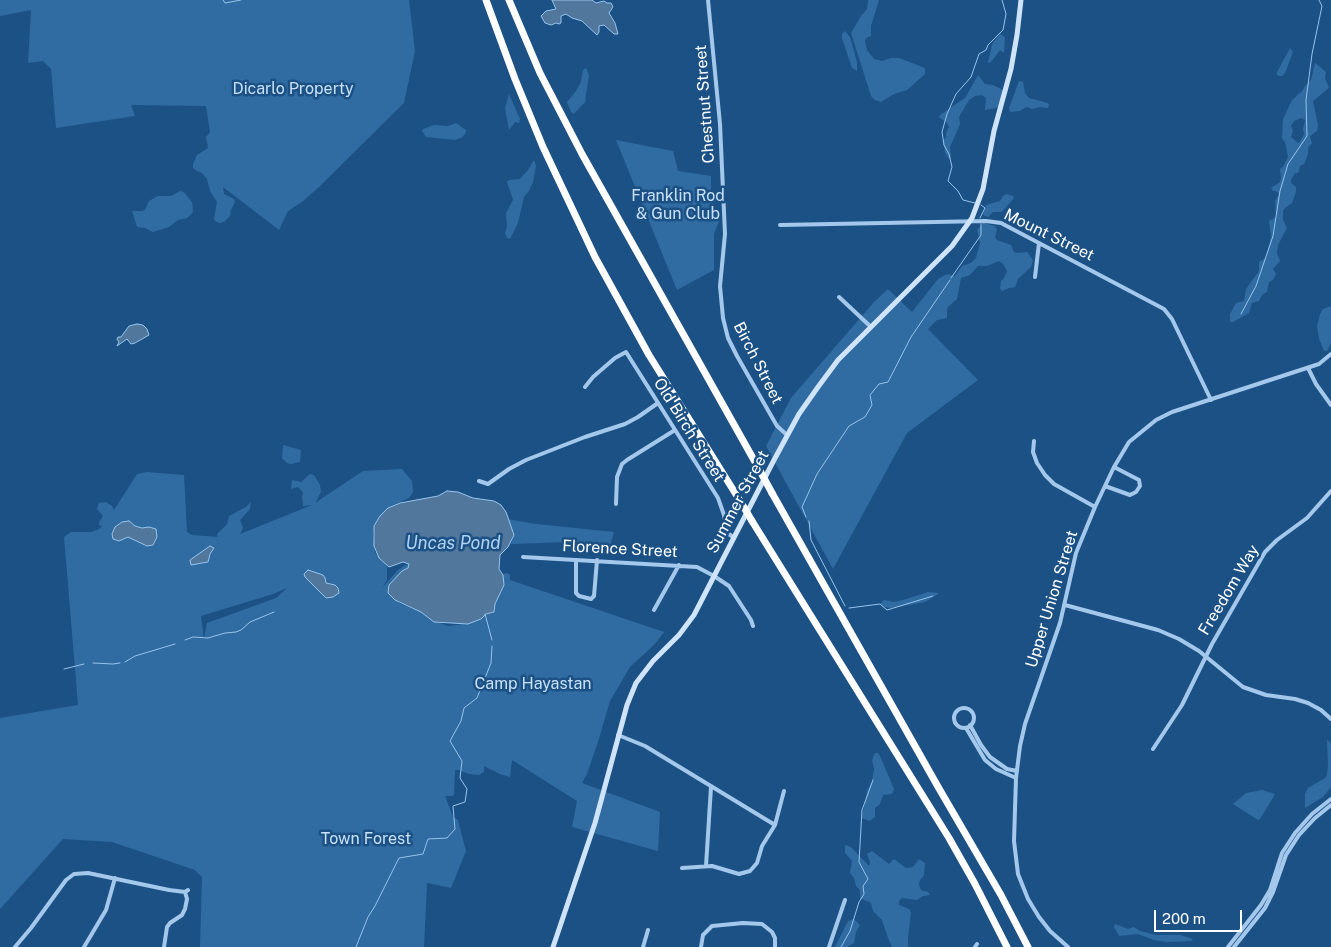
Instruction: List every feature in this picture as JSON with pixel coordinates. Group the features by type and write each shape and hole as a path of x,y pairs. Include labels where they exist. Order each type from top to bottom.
{"highway":[{"path":"486,0 542,147 595,257 649,355 949,838 1007,947"},
{"path":"509,0 534,59 582,154 1030,947"}],"main road":[{"name":"Summer Street","path":"553,947 603,795 618,735 636,683 653,661 672,643 698,609 733,537 787,436 803,408 831,369 946,253 970,222 980,200 994,131 1015,52 1021,0"}],"street":[{"name":"Chestnut Street","path":"708,0 720,124 725,234 722,266"},
{"name":"Mount Street","path":"780,225 1001,223 1169,313 1211,400"},
{"path":"1035,277 1039,243"},
{"name":"Birch Street","path":"722,266 721,306 728,338 775,423 787,436"},
{"path":"839,297 872,326"},
{"name":"Old Birch Street","path":"585,387 593,377 626,352 718,498 724,515 726,532 733,537"},
{"name":"Upper Union Street","path":"1068,947 1050,931 1039,917 1028,899 1018,874 1014,841 1016,778 1022,733 1064,605 1076,553 1095,507 1114,467 1129,442 1149,424 1168,414 1324,362 1331,354"},
{"path":"1308,368 1316,384 1331,405"},
{"path":"479,481 488,484 526,460 625,424 638,418 658,403"},
{"path":"616,504 617,477 622,464 675,430"},
{"path":"1034,441 1033,452 1037,463 1045,475 1054,484 1095,507"},
{"path":"1105,486 1130,495 1136,492 1140,486 1139,480 1114,467"},
{"name":"Freedom Way","path":"1153,749 1182,705 1206,656 1263,556 1277,540 1307,518 1331,491"},
{"name":"Florence Street","path":"523,557 697,567 722,581 733,591 753,626"},
{"path":"576,560 576,593 579,596 594,598 597,560"},
{"path":"654,610 679,565"},
{"path":"1064,605 1158,630 1188,644 1206,656 1233,680 1250,690 1308,703 1331,718"},
{"path":"959,709 967,709 972,713 974,719 968,726 958,726 954,722 955,714 959,709"},
{"path":"968,726 990,757 1001,766 1017,771"},
{"path":"968,726 985,760 996,769 1016,778"},
{"path":"618,735 645,746 775,825"},
{"path":"706,866 711,787"},
{"path":"682,868 718,867 739,874 750,871 757,862 762,846 775,825 784,792"},
{"path":"1228,947 1261,905 1270,890 1282,853 1295,832 1331,799"},
{"path":"1234,947 1265,908 1273,892 1286,855 1299,835 1315,818 1331,806"},
{"path":"16,947 66,880 74,874 88,873 187,891 185,909 182,915 168,926 164,947"},
{"path":"84,947 106,910 115,878"},
{"path":"829,947 845,900"},
{"path":"701,947 703,935 712,926 743,922 762,924 772,932 776,947"},
{"path":"644,947 648,930"}],"green space":[{"name":"Dicarlo Property","path":"0,0 409,0 415,51 404,103 319,187 288,211 279,230 223,187 224,194 234,199 235,202 230,216 220,223 214,219 217,202 210,191 207,179 202,173 193,168 197,155 208,148 206,137 210,132 206,106 131,105 135,116 56,128 51,69 43,61 28,63 31,10 0,16"},
{"path":"868,0 879,0 871,26 871,36 866,38 865,41 867,50 874,59 882,61 899,58 925,68 925,74 907,90 894,94 881,102 871,96 851,33 867,9"},
{"path":"845,31 850,37 857,62 857,71 852,68 842,38 842,34"},
{"path":"1000,34 1005,37 1004,53 1000,50 991,62 988,63 992,44"},
{"path":"1290,48 1293,52 1285,73 1279,76 1277,72"},
{"path":"1315,63 1326,72 1325,78 1329,88 1313,101 1318,125 1317,131 1310,136 1312,143 1308,148 1304,164 1300,166 1298,173 1295,173 1291,180 1291,183 1296,187 1296,192 1292,203 1283,211 1283,220 1287,228 1278,245 1277,253 1280,261 1273,269 1276,274 1273,280 1269,282 1267,292 1262,295 1259,301 1252,303 1249,313 1230,322 1230,314 1236,303 1244,301 1246,289 1259,271 1259,262 1266,258 1271,236 1269,221 1276,217 1275,201 1279,194 1271,188 1280,182 1280,169 1288,157 1285,142 1282,138 1283,119 1292,100 1311,80","holes":["1301,118 1305,120 1304,134 1298,143 1291,137 1293,131 1291,126 1294,121"]},
{"path":"586,68 589,75 585,102 574,114 571,112 567,102 576,91 581,82 583,70"},
{"path":"978,75 985,84 993,85 1003,90 1000,105 996,108 985,110 986,98 982,95 975,96 969,100 959,117 960,124 950,147 951,158 949,159 945,153 943,141 949,127 939,117 965,98"},
{"path":"1019,81 1023,82 1025,93 1029,98 1048,103 1048,108 1032,109 1026,107 1020,111 1010,112 1009,108"},
{"path":"509,94 520,119 519,123 515,122 509,130 505,108"},
{"path":"456,123 466,130 466,133 461,138 455,140 426,137 422,131 434,125 448,126"},
{"name":"Franklin Rod & Gun Club","path":"616,140 673,151 678,171 711,176 711,198 721,216 714,234 714,270 677,290"},
{"path":"534,160 536,166 533,182 524,197 518,223 510,239 507,238 505,233 507,226 506,213 513,200 507,182 520,179"},
{"path":"180,191 184,192 192,202 193,212 187,218 178,220 169,227 153,232 137,227 132,211 145,210 149,201 158,196 171,196"},
{"path":"1006,194 1014,198 1002,212 993,212 988,217 983,215 986,205 1000,201"},
{"path":"983,223 995,226 997,230 995,237 997,240 1011,245 1014,252 1027,252 1033,260 1031,267 1018,279 1015,287 1002,291 1000,288 1001,281 1007,271 999,261 987,266 978,266 970,275 961,278 957,299 948,307 947,318 937,320 928,329 978,380 907,433 833,569 766,446 791,398 874,302 888,289 912,312 938,279 947,274 955,276 962,266 971,263 976,258 980,243 977,230"},
{"path":"1331,306 1331,343 1327,351 1324,351 1319,339 1317,326 1323,309"},
{"path":"283,445 301,450 300,462 291,464 282,458"},
{"path":"402,469 412,481 413,492 409,498 386,510 378,519 373,533 375,552 387,565 387,580 382,588 398,570 407,564 411,567 391,596 399,603 448,626 471,623 486,614 493,613 501,576 503,577 503,574 507,573 510,575 510,580 664,632 654,645 630,667 610,701 598,742 582,783 660,812 658,851 572,827 577,801 512,760 510,777 484,766 484,772 479,775 455,770 454,794 453,796 445,796 453,817 458,820 466,851 451,888 427,883 424,947 200,947 202,877 195,870 112,842 63,839 0,909 0,718 78,705 64,537 71,532 91,532 99,529 102,526 99,525 99,522 103,516 97,509 99,503 106,502 114,510 137,474 147,472 184,475 187,532 192,535 218,537 217,534 227,524 229,516 246,507 251,502 250,509 240,520 243,528 240,534 312,505 303,506 303,492 298,487 291,489 292,480 301,482 310,474 314,475 320,485 321,492 315,503 363,471","holes":["287,588 276,598 207,623 204,639 201,616"]},
{"path":"507,519 614,532 610,546 570,542 511,544 514,535"},
{"path":"928,592 938,594 925,602 891,608 883,607 880,604 884,600 894,602"},
{"path":"1327,739 1331,744 1331,787 1323,797 1305,808 1305,794 1308,788 1327,775"},
{"path":"875,753 878,753 880,756 894,789 892,794 883,795 880,804 875,808 875,817 870,821 862,818 867,791 872,781 874,769 872,760"},
{"path":"1262,790 1275,794 1258,820 1233,804 1246,793"},
{"path":"845,845 851,847 869,866 870,862 867,854 872,851 889,864 894,859 906,868 913,867 919,859 925,863 924,875 919,885 921,890 928,892 930,895 923,896 917,900 902,898 899,901 899,905 909,909 911,913 908,947 892,947 882,920 873,911 871,903 860,898 860,890 850,873 852,861 845,853"},
{"path":"854,919 860,925 856,932 854,943 847,947 835,947 848,921"},
{"path":"1115,924 1128,929 1134,927 1140,931 1156,935 1180,935 1193,939 1191,941 1167,942 1154,940 1138,934 1119,936 1114,927"}],"water":[{"path":"552,0 592,0 596,3 604,1 611,3 613,7 609,13 615,23 618,34 614,34 604,25 599,26 597,35 582,21 566,14 561,16 561,23 559,24 551,25 545,23 541,16 546,11 556,9"},
{"path":"143,325 149,335 131,344 127,339 117,346 119,342 118,337 121,337 129,326"},
{"name":"Uncas Pond","path":"447,491 494,501 501,505 506,512 514,535 508,547 500,555 499,569 503,575 504,585 495,604 494,612 486,614 481,619 468,624 434,622 421,612 395,600 388,593 389,585 402,571 408,568 409,564 403,562 389,567 379,558 374,546 374,526 388,508 400,503 438,496"},
{"path":"129,521 135,526 156,529 157,537 153,545 147,546 128,537 119,541 113,539 112,534 115,527 122,522"},
{"path":"210,546 214,548 208,562 191,565 190,560"},
{"path":"308,570 323,575 326,583 335,585 339,593 333,597 326,598 305,577 304,574"}],"waterway":[{"path":"223,0 225,3 241,0"},
{"path":"975,203 963,200 958,191 948,181 952,167 949,154 944,145 942,132 947,114 956,94 971,77 979,54 986,50 988,45 1003,30 1006,14 1002,0"},
{"path":"1241,314 1256,286 1273,236 1280,191 1288,164 1307,136 1306,100 1312,54 1322,6 1319,0"},
{"path":"980,218 985,208 981,205"},
{"path":"951,278 981,235 981,224"},
{"path":"806,517 802,507 817,474 849,426 865,417 872,405 870,395 879,384 888,382 911,337 950,280"},
{"path":"809,521 811,540 845,606"},
{"path":"849,608 880,604 887,610 933,596"},
{"path":"185,640 193,637 208,638 236,632 250,622 274,612"},
{"path":"485,614 492,640"},
{"path":"125,662 135,656 175,644"},
{"path":"356,947 368,917 399,858 423,854 428,839 447,838 455,829 453,806 465,802 467,789 460,778 462,761 450,741 461,721 464,708 477,698 491,663 492,646"},
{"path":"93,663 120,663"},
{"path":"64,669 84,664"},
{"path":"841,947 850,931 859,902 864,894 863,886 868,879 859,862 862,810 873,780"}],"park label":[{"name":"Camp Hayastan","path":"533,684"},
{"name":"Town Forest","path":"366,839"}]}
